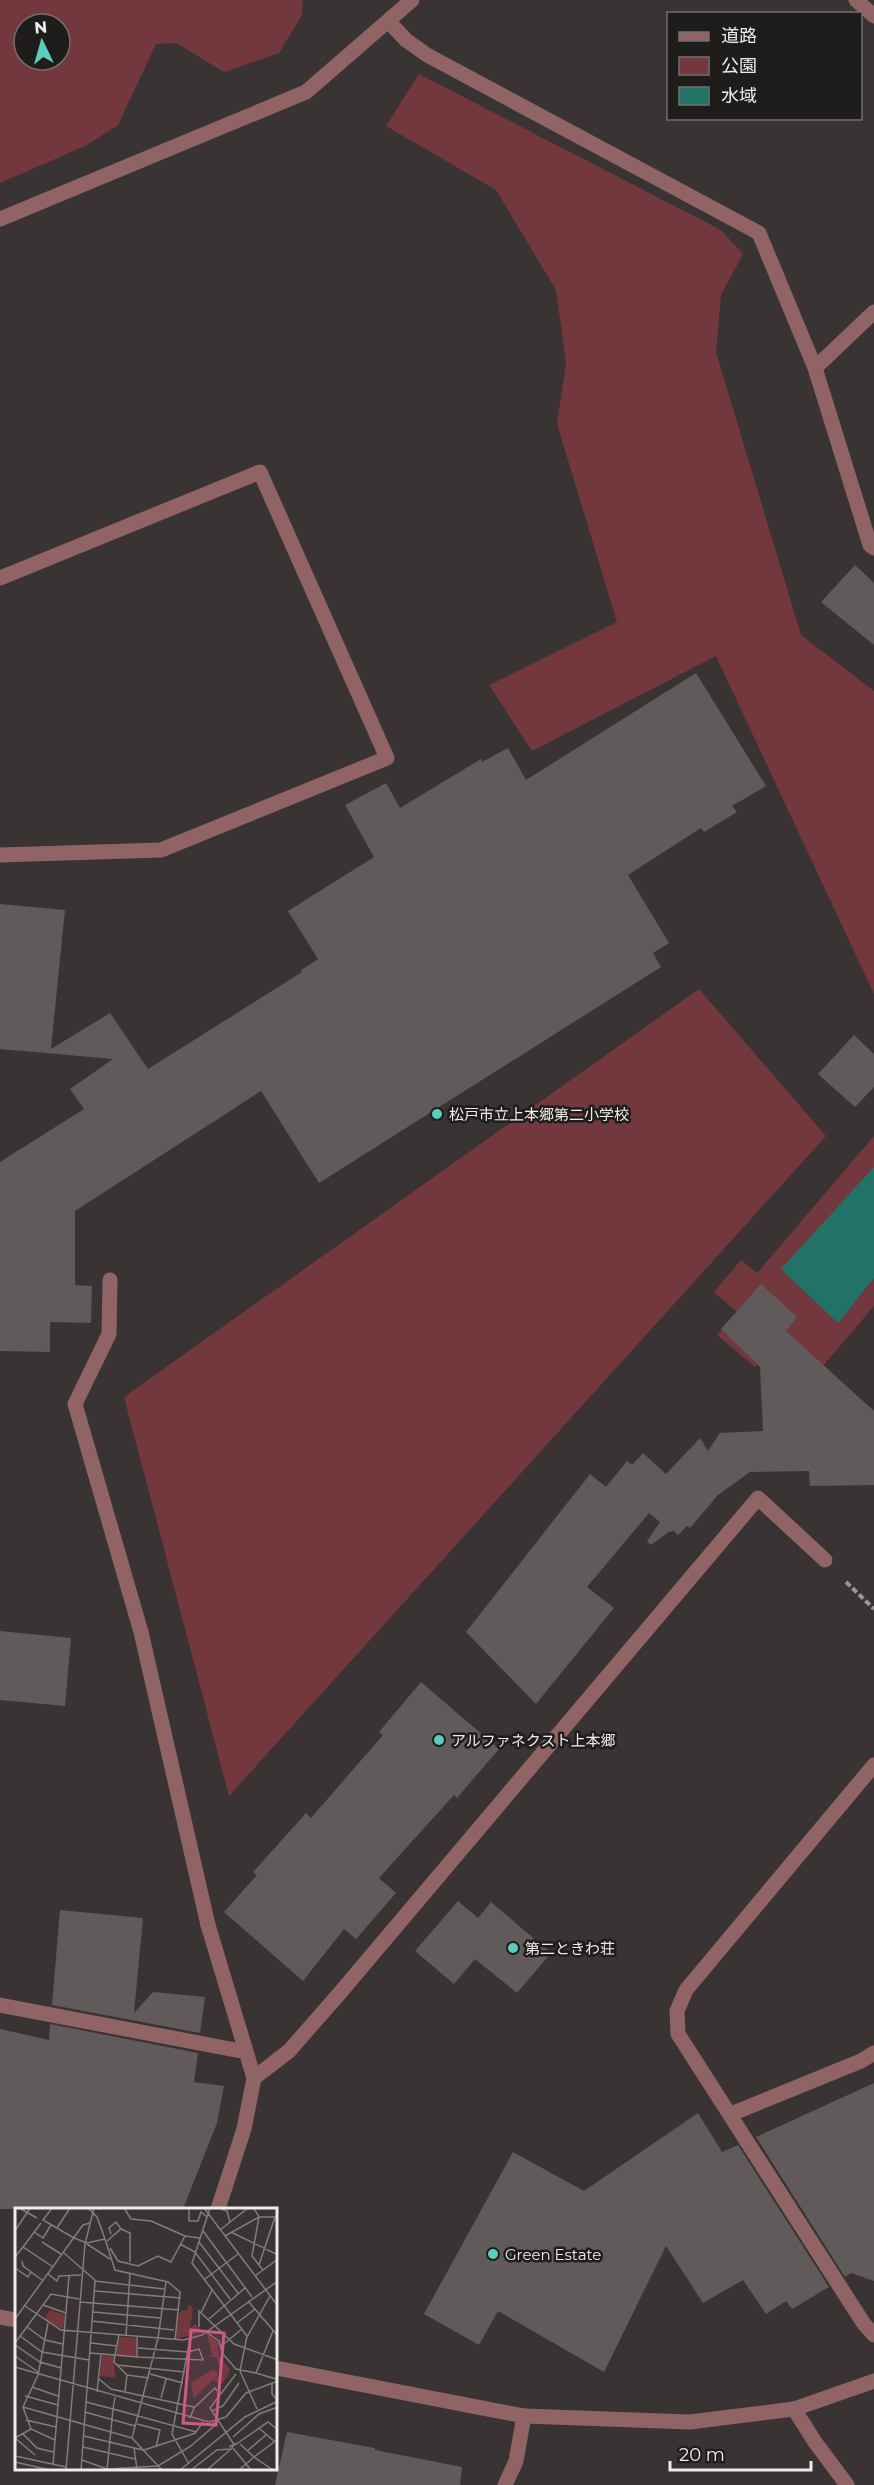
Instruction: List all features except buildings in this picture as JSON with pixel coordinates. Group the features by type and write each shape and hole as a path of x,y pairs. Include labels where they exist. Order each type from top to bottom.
{"street":[{"path":"0,219 306,92 412,0"},
{"path":"856,0 874,16"},
{"path":"389,22 406,40 427,55 759,233 815,368 870,545 874,548"},
{"path":"815,368 874,312"},
{"path":"0,578 260,472 387,758 161,850 0,855"},
{"path":"110,1280 109,1334 75,1404 141,1632 208,1925 254,2078 244,2129 218,2208"},
{"path":"254,2078 289,2051 332,2002 758,1498 825,1560"},
{"path":"874,1765 686,1990 677,2011 678,2034 858,2314 874,2335"},
{"path":"0,2005 246,2052"},
{"path":"731,2114 861,2061 874,2053"},
{"path":"0,2318 15,2320"},
{"path":"278,2368 524,2416 690,2422 794,2409 874,2380"},
{"path":"794,2409 847,2485"},
{"path":"505,2485 516,2461 524,2416"}],"path":[{"path":"860,1597 874,1609"}],"green space":[{"path":"0,0 303,0 302,15 279,53 224,72 176,43 156,44 118,125 85,146 0,183"},
{"path":"419,74 721,230 743,254 721,295 716,352 801,635 874,691 874,994 716,656 532,751 489,685 617,622 557,424 566,363 556,290 496,190 386,126"},
{"path":"699,989 826,1136 229,1796 124,1397"},
{"path":"874,1136 874,1306 811,1380 772,1347 755,1367 717,1335 737,1312 714,1292 741,1260 757,1273"}],"water":[{"path":"874,1167 874,1278 838,1323 781,1269"}],"place":[{"name":"松戸市立上本郷第二小学校","path":"437,1114"},
{"name":"アルファネクスト上本郷","path":"439,1740"},
{"name":"第二ときわ荘","path":"513,1948"},
{"name":"Green Estate","path":"493,2254"}]}
